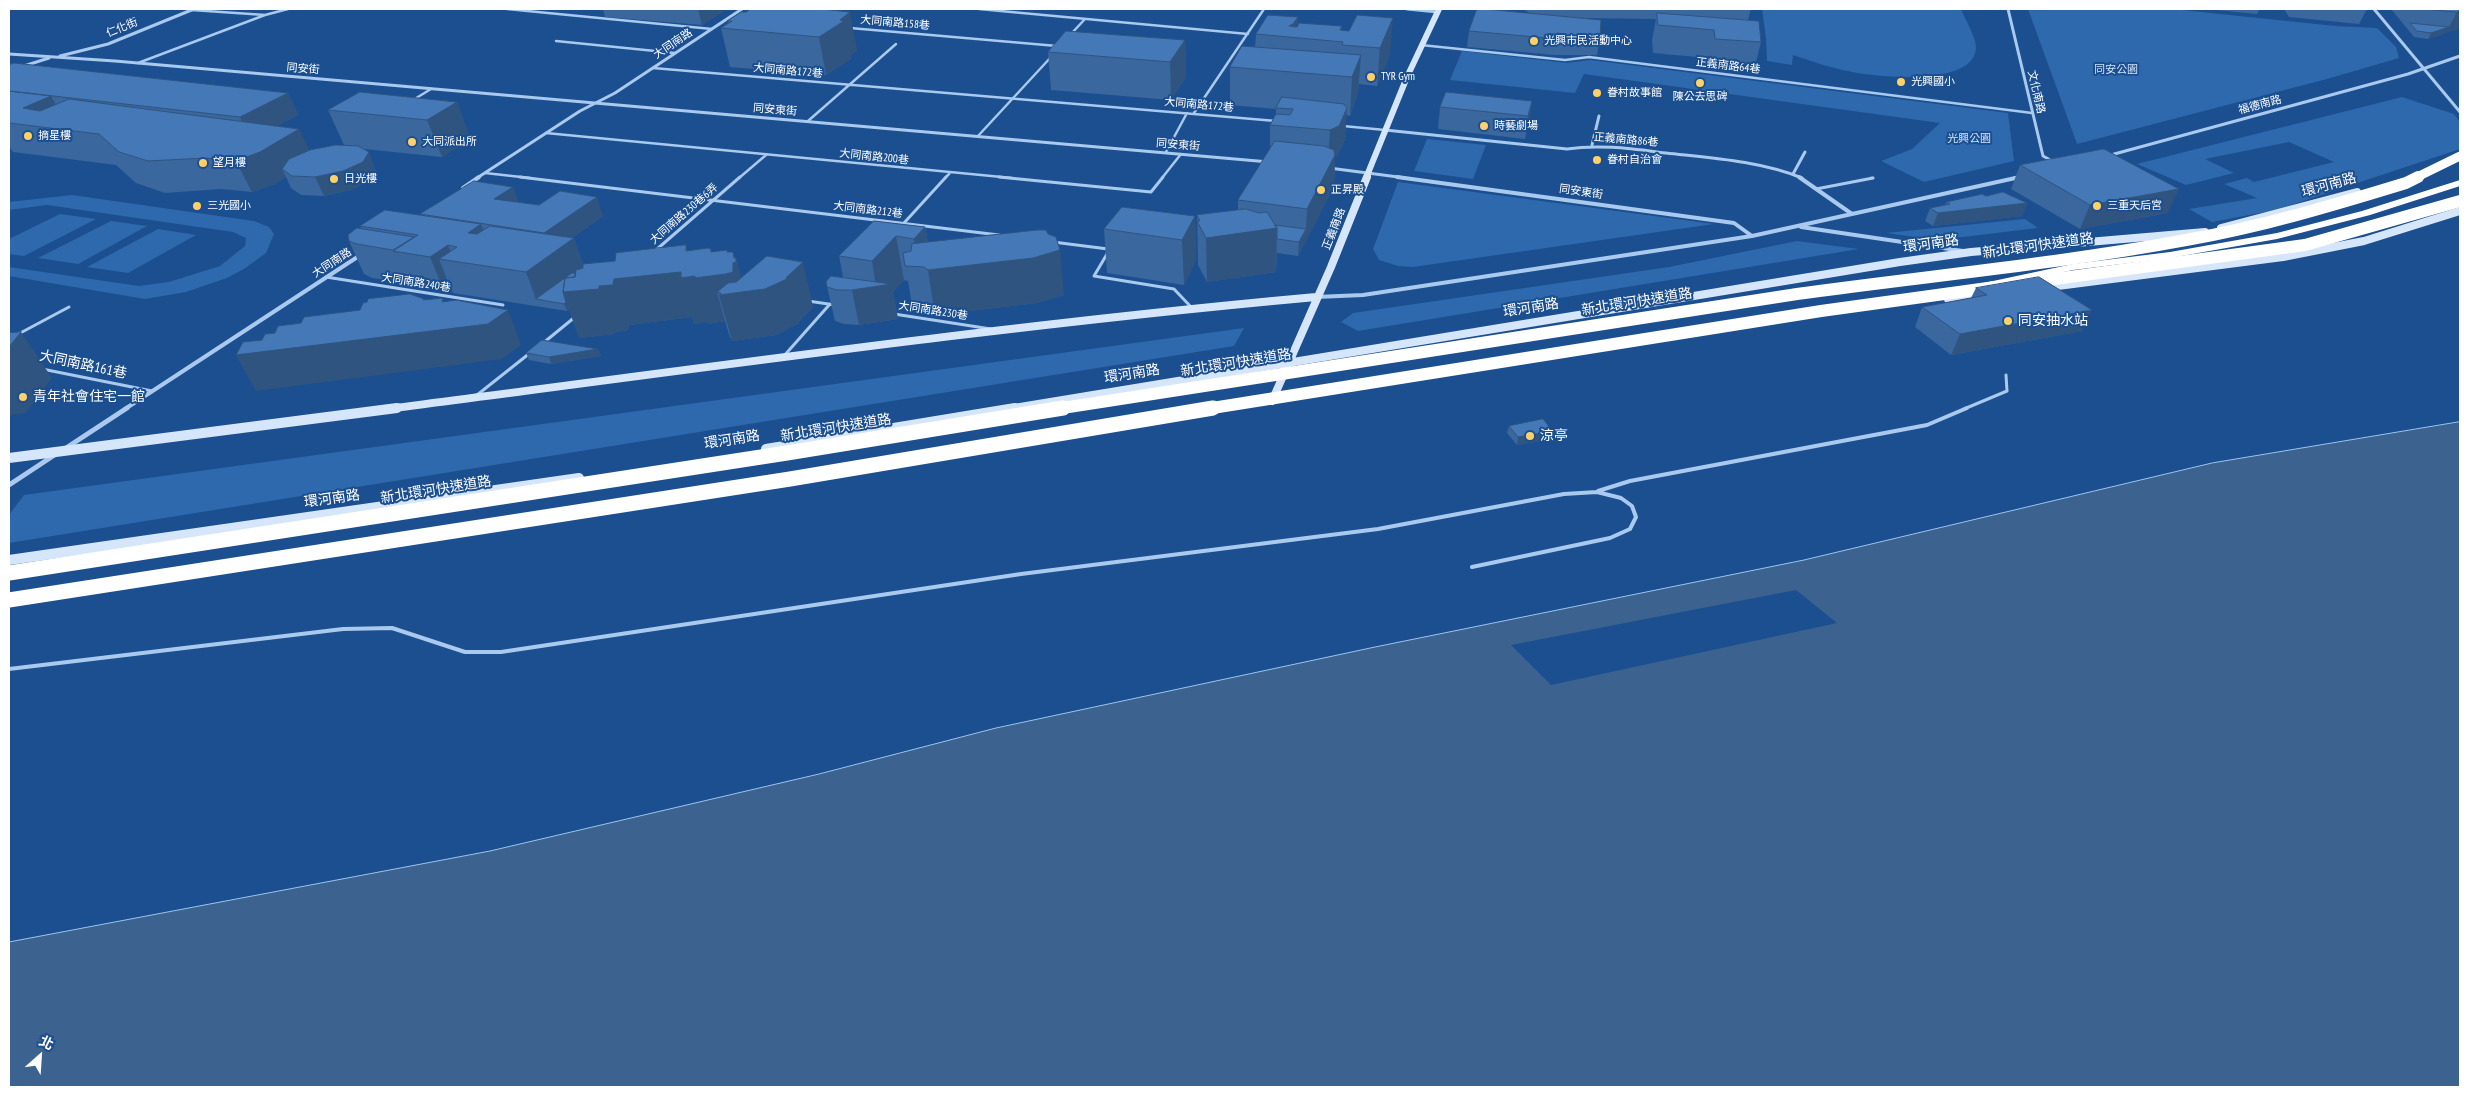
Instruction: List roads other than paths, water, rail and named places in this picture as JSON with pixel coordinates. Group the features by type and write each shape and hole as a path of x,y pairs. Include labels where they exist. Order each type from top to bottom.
{"highway":[{"name":"新北環河快速道路","path":"9,573 787,453 1312,368 1790,295 2055,261 2180,241 2309,212 2406,183 2460,158"},
{"path":"1963,291 2073,267 2170,255 2277,236 2366,213 2460,182"},
{"path":"9,601 790,478 1314,391 1821,310 2139,270 2305,245 2460,201"}],"street":[{"name":"仁化街","path":"54,57 108,44 193,9"},
{"name":"大同南路","path":"461,189 546,133 653,68 742,9"},
{"path":"1407,9 1439,10"},
{"name":"文化南路","path":"2008,9 2043,156 2056,164"},
{"path":"2374,9 2460,112"},
{"name":"正義南路","path":"1272,401 1316,297 1331,267 1421,45 1439,10"},
{"name":"同安街","path":"9,54 138,63 596,103"},
{"name":"福德南路","path":"2106,157 2425,69 2460,56"},
{"path":"18,68 54,57"},
{"name":"同安東街","path":"596,103 1270,162"},
{"path":"1592,145 1599,116"},
{"name":"正義南路86巷","path":"1386,130 1567,149 1592,145 1710,158 1776,168 1794,174 1852,214"},
{"path":"1794,174 1805,152"},
{"name":"環河南路","path":"9,560 684,462 1971,252 2207,231 2430,173 2460,158"},
{"name":"同安東街","path":"1319,167 1368,172 1734,223 1752,236"},
{"path":"9,458 1001,330 1192,308 1316,297 1363,295 1752,236 2025,176"},
{"path":"2018,291 2283,257 2364,241 2460,210"},
{"path":"1798,226 1971,252"},
{"name":"大同南路","path":"9,485 365,252"},
{"path":"9,601 1779,320 1999,293"}],"lane":[{"path":"193,9 265,14"},
{"path":"138,63 265,14 288,9"},
{"path":"507,9 712,29"},
{"path":"979,9 1248,34"},
{"path":"1194,114 1264,9"},
{"path":"728,18 738,19"},
{"path":"1066,39 1085,19"},
{"name":"大同南路158巷","path":"846,28 1060,46 1011,100"},
{"path":"556,41 675,53"},
{"path":"808,121 896,44"},
{"name":"正義南路64巷","path":"1421,45 1565,60 1589,57 2032,113"},
{"name":"大同南路172巷","path":"653,68 1011,100 1280,121"},
{"path":"406,104 431,89"},
{"path":"978,136 1011,100"},
{"path":"1166,152 1187,113"},
{"path":"1338,126 1386,130"},
{"name":"大同南路200巷","path":"546,133 949,174 1151,192 1181,154"},
{"name":"大同南路230巷6弄","path":"650,255 713,199 766,156"},
{"name":"大同南路212巷","path":"485,173 713,199 1002,236"},
{"path":"897,231 949,174"},
{"path":"1816,189 1873,178"},
{"path":"1051,242 1110,249 1094,276 1174,290 1192,308"},
{"name":"大同南路240巷","path":"326,278 503,305"},
{"path":"781,358 837,297"},
{"path":"802,300 840,306"},
{"path":"9,339 69,307"},
{"path":"474,398 583,310"},
{"name":"大同南路230巷","path":"887,313 1001,330"},
{"name":"大同南路161巷","path":"38,368 152,391"},
{"path":"9,669 343,629 392,628 465,652 502,652 1021,574 1378,529 1564,494 1597,492 1630,481 1927,425 2007,391 2006,374"},
{"path":"1472,567 1610,538 1630,528 1636,517 1632,506 1621,498 1597,492"}],"place":[{"name":"光興市民活動中心","path":"1534,41"},
{"name":"TYR Gym","path":"1371,77"},
{"name":"光興國小","path":"1901,82"},
{"name":"陳公去思碑","path":"1700,83"},
{"name":"眷村故事館","path":"1597,93"},
{"name":"時藝劇場","path":"1484,126"},
{"name":"摘星樓","path":"28,136"},
{"name":"大同派出所","path":"412,142"},
{"name":"眷村自治會","path":"1597,160"},
{"name":"望月樓","path":"203,163"},
{"name":"日光樓","path":"334,179"},
{"name":"正昇殿","path":"1321,190"},
{"name":"三光國小","path":"197,206"},
{"name":"三重天后宮","path":"2097,206"},
{"name":"同安抽水站","path":"2008,321"},
{"name":"青年社會住宅一館","path":"23,397"},
{"name":"涼亭","path":"1530,436"}],"park label":[{"name":"同安公園","path":"2116,70"},
{"name":"光興公園","path":"1969,139"}]}
